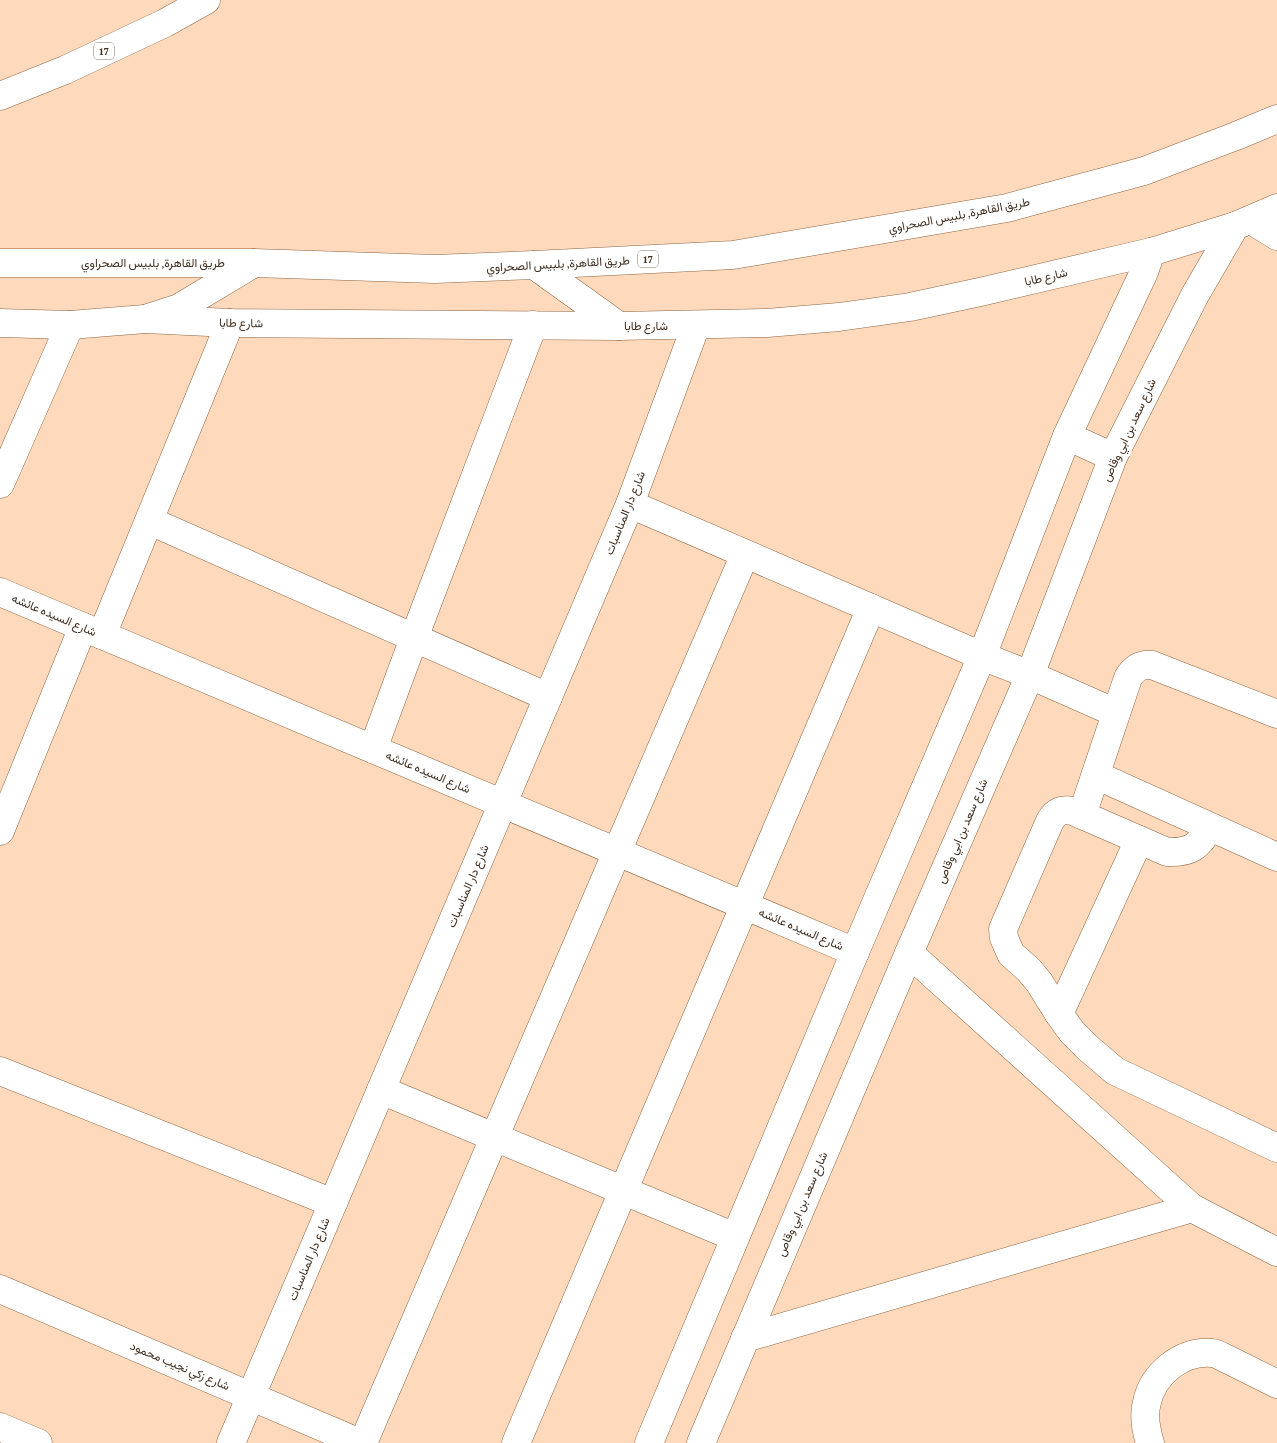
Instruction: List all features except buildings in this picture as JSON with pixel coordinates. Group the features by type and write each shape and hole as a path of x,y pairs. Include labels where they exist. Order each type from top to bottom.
{"main road":[{"name":"17","path":"0,96 65,70 165,23 206,0"},
{"name":"طريق القاهرة, بلبيس الصحراوي","path":"0,264 254,264 436,269 733,255 1007,208 1144,172 1277,119"},
{"name":"شارع طابا","path":"0,324 70,325 146,319 230,323 619,326 776,323 839,317 910,307 980,292 1151,252 1243,223 1277,208"},
{"path":"1243,223 1277,236"},
{"name":"شارع سعد بن ابي وقاص","path":"701,1443 909,953 1030,675 1113,457 1196,295 1243,223"},
{"path":"649,1443 855,952 982,656 1067,436 1144,272 1151,252"},
{"path":"146,319 179,308 254,264"},
{"path":"534,265 619,326"},
{"path":"0,831 93,631 150,521 230,323"},
{"path":"0,484 70,325"},
{"path":"373,749 533,325"},
{"name":"شارع دار المناسبات","path":"231,1443 630,504 696,325"},
{"path":"1067,436 1113,457"},
{"path":"630,504 1116,712"},
{"path":"150,521 548,697"},
{"path":"362,1443 745,554"},
{"name":"شارع السيده عائشه","path":"0,592 855,952"},
{"path":"516,1443 872,608"},
{"path":"1082,815 1128,678 1132,671 1140,666 1146,664 1161,669 1277,714"},
{"path":"1096,775 1277,857"},
{"path":"1209,827 1205,836 1189,850 1179,853 1167,852 1082,815 1066,810 1059,811 1054,815 1003,929 1004,938 1011,954 1039,982 1072,1032 1115,1071 1277,1148"},
{"path":"1059,1014 1139,840"},
{"path":"909,953 1192,1208 1277,1252"},
{"path":"0,1071 333,1203"},
{"path":"381,1090 735,1237"},
{"path":"745,1338 1192,1208"},
{"name":"شارع زكي نجيب محمود","path":"0,1289 362,1443"},
{"path":"1150,1443 1146,1431 1145,1416 1152,1388 1165,1371 1184,1358 1213,1352 1277,1384"},
{"path":"0,1427 38,1443"}]}
